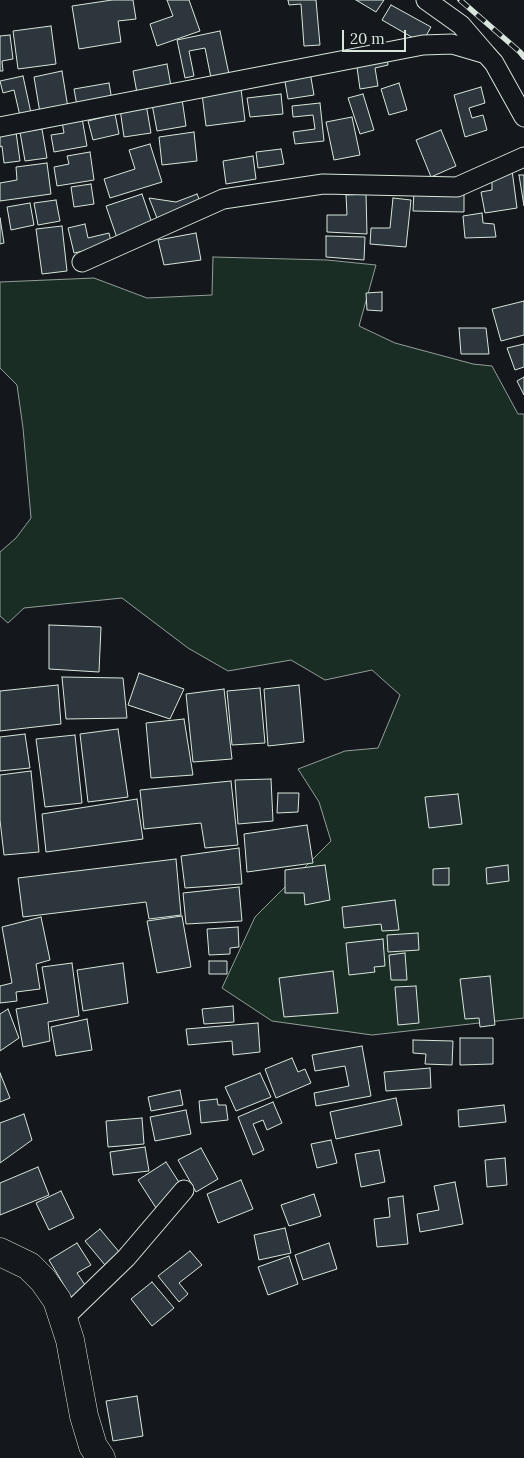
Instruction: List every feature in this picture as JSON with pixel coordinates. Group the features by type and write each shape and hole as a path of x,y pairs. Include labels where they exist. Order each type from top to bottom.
{"main road":[{"path":"0,1252 29,1266 43,1280 57,1300 70,1340 84,1416 93,1446 101,1458"}],"street":[{"path":"426,0 461,25 494,63 524,117"},
{"path":"0,127 423,45 452,44 486,54"},
{"path":"82,262 223,199 323,184 457,187 524,157"},
{"path":"63,1319 126,1258 184,1190"}],"green space":[{"path":"213,257 327,260 376,265 359,326 395,343 473,364 492,366 518,414 524,414 524,1018 372,1035 272,1021 222,988 255,917 331,841 319,802 298,769 345,751 378,748 400,695 372,670 325,680 291,660 228,671 188,648 122,598 24,608 8,623 0,616 0,552 16,538 31,518 17,385 0,368 0,282 94,278 147,298 212,295"}],"building":[{"path":"112,0 133,0 136,19 118,21 121,42 79,49 72,6"},
{"path":"167,0 189,0 200,31 157,46 150,24 173,16"},
{"path":"288,0 316,0 320,45 304,46 301,4 289,5"},
{"path":"356,0 384,0 376,12"},
{"path":"391,5 431,27 422,43 382,20"},
{"path":"51,26 56,64 18,69 13,31"},
{"path":"220,31 230,79 212,83 205,48 189,51 194,76 185,78 177,40"},
{"path":"10,35 13,59 2,61 3,71 0,71 0,36"},
{"path":"387,56 388,65 375,68 378,86 360,89 356,60"},
{"path":"167,64 171,86 137,93 133,71"},
{"path":"62,71 68,108 40,113 34,77"},
{"path":"310,72 314,95 288,99 284,76"},
{"path":"23,76 31,113 20,116 14,90 3,93 0,81"},
{"path":"109,83 112,100 77,106 74,89"},
{"path":"399,83 407,110 389,115 381,89"},
{"path":"481,87 485,103 469,108 472,118 483,115 487,130 465,137 454,95"},
{"path":"241,89 245,121 206,126 202,94"},
{"path":"281,94 283,114 250,117 247,98"},
{"path":"363,94 374,130 360,134 348,98"},
{"path":"182,99 186,126 157,131 152,104"},
{"path":"320,103 324,141 295,144 293,132 315,129 313,115 293,117 292,106"},
{"path":"146,104 151,133 124,137 120,109"},
{"path":"115,114 119,134 93,140 88,121"},
{"path":"352,117 360,155 334,160 326,122"},
{"path":"82,118 87,146 54,152 51,135 64,133 62,122"},
{"path":"42,129 47,158 25,161 20,132"},
{"path":"441,130 456,166 431,177 416,140"},
{"path":"16,132 20,161 4,163 2,146 0,147 0,134"},
{"path":"194,132 197,161 162,165 159,137"},
{"path":"150,144 162,182 110,198 104,179 135,169 129,150"},
{"path":"281,149 284,164 258,168 256,152"},
{"path":"90,152 94,180 57,186 54,167 69,164 67,156"},
{"path":"253,156 256,179 226,184 223,161"},
{"path":"47,163 51,194 0,201 0,183 17,180 16,167"},
{"path":"512,170 517,208 485,213 481,192 492,190 492,174"},
{"path":"519,175 524,175 524,206"},
{"path":"91,184 94,204 74,207 71,187"},
{"path":"414,191 464,191 464,212 413,211"},
{"path":"142,194 153,226 117,238 106,206"},
{"path":"197,194 202,206 159,223 149,198 176,202"},
{"path":"366,194 367,234 327,232 327,215 347,215 346,195"},
{"path":"393,198 411,200 406,247 370,244 371,228 390,228"},
{"path":"56,200 60,221 38,225 34,203"},
{"path":"30,203 34,225 11,230 7,207"},
{"path":"482,213 483,223 494,224 496,237 465,238 463,216"},
{"path":"0,218 4,243 0,244"},
{"path":"85,224 88,238 109,233 112,245 74,253 68,228"},
{"path":"62,226 67,271 42,274 36,229"},
{"path":"196,233 201,260 164,265 158,240"},
{"path":"326,236 365,237 364,260 326,257"},
{"path":"382,292 382,311 367,310 366,293"},
{"path":"524,301 524,335 501,341 492,309"},
{"path":"459,328 486,328 489,354 461,354"},
{"path":"524,344 524,367 515,370 507,348"},
{"path":"524,377 524,395 517,381"},
{"path":"49,625 101,627 99,672 49,669"},
{"path":"139,673 184,689 170,719 128,705"},
{"path":"62,677 123,678 127,718 66,719"},
{"path":"58,685 61,724 0,731 0,691"},
{"path":"299,685 304,742 268,746 264,689"},
{"path":"260,688 265,743 232,745 227,691"},
{"path":"224,689 232,759 193,762 186,694"},
{"path":"184,719 193,775 151,778 146,723"},
{"path":"118,729 128,797 88,802 80,734"},
{"path":"25,734 30,768 0,771 0,737"},
{"path":"75,735 82,803 45,807 36,739"},
{"path":"31,771 39,852 4,855 0,820 0,775"},
{"path":"271,779 273,821 238,824 235,780"},
{"path":"231,781 238,845 205,848 201,823 144,829 140,790"},
{"path":"278,793 299,793 298,812 277,813"},
{"path":"458,794 462,824 429,828 425,797"},
{"path":"137,799 143,839 46,852 42,814"},
{"path":"307,825 313,863 247,872 244,834"},
{"path":"239,848 242,884 185,888 181,856"},
{"path":"176,859 181,915 149,919 146,902 23,917 18,878"},
{"path":"325,865 330,900 305,905 304,893 285,893 285,870"},
{"path":"508,865 509,881 487,884 486,868"},
{"path":"449,868 449,885 433,885 433,869"},
{"path":"239,887 242,921 186,924 183,893"},
{"path":"395,900 399,930 382,931 381,924 344,928 342,907"},
{"path":"182,916 191,967 157,973 147,921"},
{"path":"41,917 50,960 36,964 40,989 16,992 17,1001 0,1003 0,986 12,983 2,927"},
{"path":"238,927 239,947 230,948 230,954 209,955 207,929"},
{"path":"418,933 419,950 388,952 387,935"},
{"path":"383,939 385,966 374,967 375,972 349,975 346,943"},
{"path":"405,953 407,980 391,980 389,955"},
{"path":"209,961 227,961 227,974 209,974"},
{"path":"72,963 79,1016 48,1022 50,1041 23,1047 16,1009 48,1003 42,967"},
{"path":"123,963 128,1003 83,1011 77,970"},
{"path":"333,971 338,1013 284,1017 279,978"},
{"path":"490,976 495,1025 480,1027 479,1018 465,1019 460,979"},
{"path":"416,986 419,1023 398,1025 395,987"},
{"path":"233,1006 234,1022 204,1024 202,1009"},
{"path":"8,1009 19,1038 0,1051 0,1014"},
{"path":"87,1019 92,1050 56,1056 51,1027"},
{"path":"258,1023 260,1052 233,1055 232,1041 188,1045 186,1029"},
{"path":"460,1038 493,1038 493,1064 460,1065"},
{"path":"413,1040 453,1041 452,1065 425,1064 426,1054 413,1053"},
{"path":"362,1046 371,1096 316,1106 314,1093 349,1086 345,1066 315,1071 312,1055"},
{"path":"292,1058 298,1072 305,1069 311,1083 276,1098 265,1069"},
{"path":"430,1068 431,1088 386,1091 384,1072"},
{"path":"0,1073 10,1098 0,1102"},
{"path":"260,1073 271,1097 236,1111 225,1087"},
{"path":"180,1090 183,1105 151,1111 148,1097"},
{"path":"396,1098 402,1125 336,1139 330,1112"},
{"path":"217,1099 218,1105 226,1105 228,1120 201,1123 199,1101"},
{"path":"273,1102 282,1123 267,1130 263,1120 253,1124 264,1150 253,1155 238,1117"},
{"path":"504,1105 506,1122 459,1127 458,1110"},
{"path":"186,1110 191,1134 155,1141 150,1117"},
{"path":"24,1114 32,1140 0,1163 0,1123"},
{"path":"142,1118 144,1144 108,1147 106,1121"},
{"path":"331,1140 337,1163 317,1168 311,1144"},
{"path":"145,1147 149,1171 113,1175 110,1152"},
{"path":"201,1148 218,1179 196,1192 178,1160"},
{"path":"379,1150 385,1182 361,1187 355,1154"},
{"path":"505,1158 507,1185 487,1187 485,1160"},
{"path":"166,1162 184,1190 156,1208 138,1180"},
{"path":"38,1167 49,1195 0,1215 0,1183"},
{"path":"241,1180 253,1209 218,1223 207,1194"},
{"path":"455,1182 463,1224 420,1232 417,1214 439,1210 434,1186"},
{"path":"61,1191 74,1218 49,1230 36,1203"},
{"path":"314,1194 321,1216 289,1226 281,1205"},
{"path":"403,1196 408,1244 377,1247 374,1219 390,1217 388,1198"},
{"path":"285,1228 291,1253 259,1260 254,1235"},
{"path":"100,1229 120,1253 105,1265 85,1241"},
{"path":"77,1243 91,1265 77,1273 87,1288 71,1297 49,1260"},
{"path":"329,1243 337,1269 303,1280 295,1255"},
{"path":"190,1251 202,1265 179,1283 188,1294 179,1302 158,1276"},
{"path":"289,1256 298,1284 268,1295 258,1267"},
{"path":"152,1282 174,1308 152,1326 131,1299"},
{"path":"137,1396 143,1436 113,1441 106,1401"}],"railway":[{"path":"460,0 524,57"}]}
